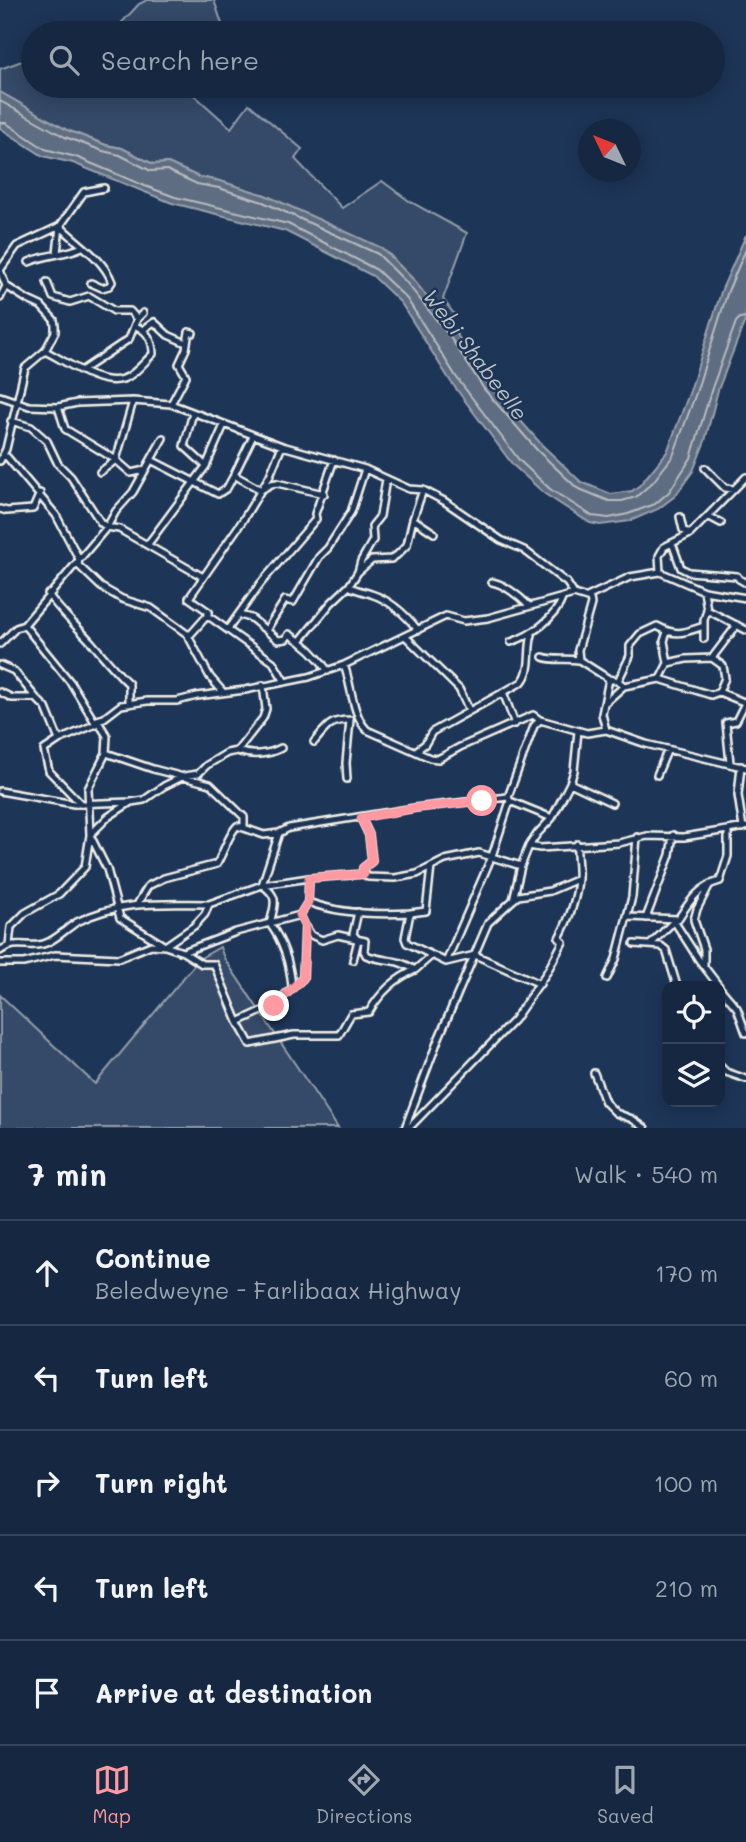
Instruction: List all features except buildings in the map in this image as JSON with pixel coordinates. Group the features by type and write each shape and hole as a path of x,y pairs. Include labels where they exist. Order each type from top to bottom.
{"street":[{"path":"57,253 60,226 84,192 104,188"},
{"path":"60,226 99,259 112,282 102,288 91,283"},
{"path":"2,459 25,369 45,351 55,331 55,325 41,306 6,286 0,270 18,246 60,226"},
{"path":"29,262 57,253 68,254 82,247"},
{"path":"47,282 53,297"},
{"path":"0,298 6,286"},
{"path":"45,351 81,371 106,380 122,379 153,354 153,345 130,311 114,311 89,296 70,302 53,297"},
{"path":"41,306 53,297"},
{"path":"81,371 129,339 143,313"},
{"path":"144,329 154,322 168,335 186,343"},
{"path":"171,404 186,376 179,364 186,349 189,332 193,333"},
{"path":"0,396 29,407 58,407 78,402 134,401 171,404 282,446 365,469 410,489 423,490 501,540 524,550 567,583 574,594"},
{"path":"100,472 116,460 134,401"},
{"path":"58,407 65,429 131,472 145,470"},
{"path":"194,412 184,446 205,466"},
{"path":"11,421 31,427 47,441 58,464 71,477 101,523 107,527 119,528 203,577"},
{"path":"148,544 205,466 224,425"},
{"path":"0,435 8,438"},
{"path":"151,460 218,494 227,488 253,436"},
{"path":"0,644 16,628 24,625 107,527 133,492 163,438"},
{"path":"187,634 191,634 209,612 189,598 224,551 261,490 282,446"},
{"path":"2,459 7,457 56,514 79,559 78,565 101,587 122,599 151,608 187,634 210,677 223,692"},
{"path":"228,629 261,583 316,519 315,514 334,460"},
{"path":"705,468 724,488 733,489"},
{"path":"267,629 285,600 293,602 319,557 341,529 351,512 365,469"},
{"path":"234,475 261,490"},
{"path":"358,572 361,561 372,544 372,526 380,516 386,479"},
{"path":"660,572 659,556 664,547 690,534 744,480"},
{"path":"261,490 278,483 324,494"},
{"path":"300,641 324,610 349,586 358,572 372,560 391,559 407,545 423,490"},
{"path":"0,509 7,512 33,509 40,493"},
{"path":"708,516 721,523"},
{"path":"680,517 683,530 690,534"},
{"path":"413,519 433,533"},
{"path":"671,543 681,568 689,572 737,576 746,583"},
{"path":"579,660 578,650 591,604 587,597 630,577 660,572 704,591 746,598"},
{"path":"492,582 497,582 528,605"},
{"path":"349,586 360,593 373,594 392,605 418,630"},
{"path":"704,591 707,610 704,639"},
{"path":"48,594 53,604 129,684 130,704"},
{"path":"81,804 49,771 44,750 104,718 121,705 147,701 169,702 309,677 344,664 446,616 464,621 479,620 574,594 590,599"},
{"path":"417,750 425,744 432,732 522,682 528,674 528,646 532,635 560,606 563,597"},
{"path":"707,610 746,630"},
{"path":"239,615 251,618 278,640 286,639 289,635 300,641 317,654 328,671"},
{"path":"206,617 228,629 273,662 285,682"},
{"path":"9,945 11,927 25,913 59,894 85,867 90,835 88,789 106,753 107,736 71,683 24,625"},
{"path":"712,658 737,625"},
{"path":"618,681 630,656 630,646 638,636 657,626 678,634 704,626"},
{"path":"667,632 664,641 668,663"},
{"path":"511,642 532,635"},
{"path":"405,636 460,689 469,710"},
{"path":"543,657 550,660 561,657 579,660 609,680 618,681 624,686"},
{"path":"660,679 663,668 668,663 712,658 723,666 725,678 719,692"},
{"path":"344,664 354,695 346,763 347,779"},
{"path":"0,665 14,671 46,708 59,740"},
{"path":"604,704 624,686 660,679 711,695 719,692 746,703 736,722 726,723 730,763"},
{"path":"606,730 601,714 609,680"},
{"path":"237,751 263,718 266,709 263,685"},
{"path":"0,692 12,698 36,698"},
{"path":"503,692 515,724"},
{"path":"314,742 332,722 353,719 367,730 438,759 533,715 540,720 578,732 606,730 623,737 743,767 738,795 744,828 684,837 637,837 619,843 540,848 529,846"},
{"path":"446,962 492,856 531,734 540,720"},
{"path":"513,900 529,846 552,818 570,783 578,732"},
{"path":"0,791 81,804 131,802 144,800 184,776 198,774 227,753 237,751 260,754 281,748"},
{"path":"657,775 668,749"},
{"path":"106,753 210,784 244,817 244,828"},
{"path":"570,783 612,803"},
{"path":"138,904 148,886 164,878 217,864 228,845 231,831 237,826 264,835 289,828 415,808 509,799 552,818"},
{"path":"90,835 108,817 131,802"},
{"path":"361,818 369,835 372,861 363,868 364,874"},
{"path":"262,885 279,832"},
{"path":"650,945 678,919 693,895 720,881 728,856 728,832"},
{"path":"90,835 107,869 120,918 165,946 183,952 202,964 214,964 250,1044 294,1035 339,1035 351,1014 369,1012 379,995 391,984 415,970 431,956"},
{"path":"646,918 666,867 673,835"},
{"path":"607,978 616,959 635,886 637,837"},
{"path":"407,1128 505,1030 540,984 563,942 559,938 578,879 577,844"},
{"path":"0,951 9,945 45,944 77,923 117,907 138,904 209,904 262,885 309,878 364,874 368,877 396,878 417,874 445,860 479,853 521,866"},
{"path":"308,902 329,910 410,913 426,911 432,867"},
{"path":"183,952 236,932 300,915 308,902 309,878"},
{"path":"407,1128 438,1040 488,923 518,896 550,891 578,879"},
{"path":"704,966 704,948 694,920 710,884"},
{"path":"262,885 272,892 274,898 270,924 278,935 290,964 292,987"},
{"path":"0,963 24,963 55,955 119,958 151,945 165,946 194,926 205,914 209,904"},
{"path":"358,912 353,934 359,940"},
{"path":"410,913 405,937 407,943 446,962 475,955 540,984"},
{"path":"300,915 311,935 322,940 338,935 365,941 366,955 376,959 401,961 415,970"},
{"path":"628,918 674,921"},
{"path":"674,921 715,981"},
{"path":"238,1022 274,1006 303,978 305,926"},
{"path":"353,960 359,940"},
{"path":"634,944 661,946 666,950 675,981"},
{"path":"725,994 737,1008 746,1033"},
{"path":"725,1071 746,1079"},
{"path":"594,1073 605,1102 616,1114 632,1119 645,1128"}],"shaded area":[{"path":"147,0 214,0 221,21 123,21 139,4"},
{"path":"21,61 21,98 197,98 231,128 249,104 302,149 295,159 342,208 382,181 409,201 467,233 443,299 454,314 447,322 390,255 265,195 199,177 168,163 153,164 122,148 106,145 67,130 0,92 0,69"},
{"path":"220,947 224,958 338,1128 0,1128 0,995 95,1084 199,959"}],"water":[{"path":"0,92 67,130 106,145 122,148 153,164 168,163 199,177 265,195 382,248 412,278 456,333 489,385 542,445 581,482 611,494 632,491 640,485 667,452 690,391 722,289 746,235 746,318 718,390 705,441 693,471 675,496 658,509 630,521 600,525 590,523 545,494 513,465 451,382 401,303 373,276 285,231 172,203 73,163 43,156 0,128"}],"route":[{"path":"274,1006 303,978 305,926 300,915 308,902 309,878 364,874 363,868 372,861 369,835 361,818 415,808 482,801"}],"water label":[{"name":"Webi Shabeelle","path":"476,354"}]}
